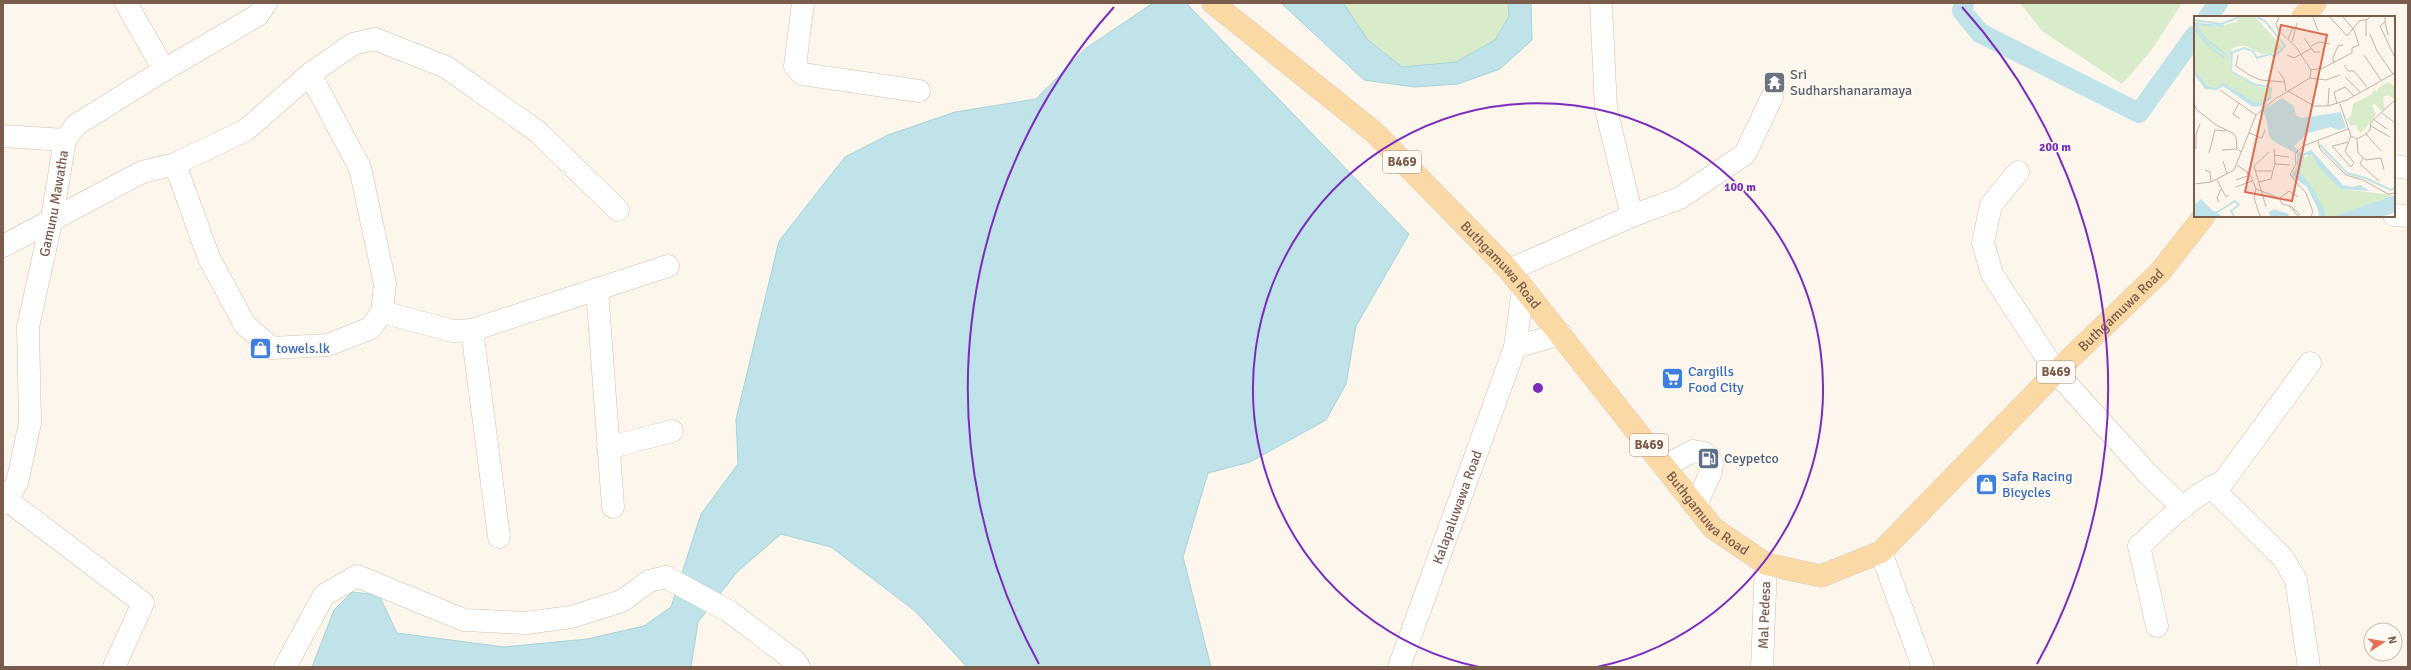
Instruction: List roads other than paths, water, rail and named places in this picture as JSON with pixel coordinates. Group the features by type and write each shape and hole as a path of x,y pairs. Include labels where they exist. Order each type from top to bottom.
{"main road":[{"name":"Buthgamuwa Road","path":"1214,3 1375,133 1509,270 1713,528 1766,564 1821,576 1881,552 2056,372 2160,272 2203,217"},
{"path":"2304,16 2315,3"}],"street":[{"path":"126,3 164,70"},
{"name":"Gamunu Mawatha","path":"5,502 17,484 30,423 28,326 52,218 65,140 76,125 164,70 258,15 266,3"},
{"path":"803,3 795,66 802,74 919,91"},
{"path":"1601,3 1606,109 1632,216"},
{"path":"3,246 52,218 142,172 174,164 246,130 310,74 353,44 375,39 446,67 538,132 618,210"},
{"path":"174,164 209,258 245,326 272,348 328,345 371,328 382,312 385,284 360,168 310,74"},
{"path":"1509,270 1632,216 1680,198 1745,154 1772,97"},
{"path":"3,136 65,140"},
{"path":"2395,166 2408,168"},
{"path":"2018,172 1992,205 1983,243 1992,274 2056,372 2148,474 2183,508"},
{"path":"2395,215 2408,216"},
{"path":"382,312 453,331 472,330 668,266"},
{"path":"598,289 613,507"},
{"name":"Kalapaluwawa Road","path":"1399,667 1515,347 1523,289"},
{"path":"472,330 499,537"},
{"path":"1515,347 1561,334"},
{"path":"2157,626 2139,546 2183,508 2211,487 2223,482 2310,363"},
{"path":"608,448 672,431"},
{"path":"1665,466 1693,451 1705,453 1712,463 1710,472 1696,505"},
{"path":"2211,487 2283,558 2296,580 2309,667"},
{"path":"5,502 144,603 114,667"},
{"path":"1881,552 1923,667"},
{"name":"Mal Pedesa","path":"1762,667 1766,564"},
{"path":"285,667 324,595 357,576 464,620 526,623 571,617 622,601 649,581 666,577 730,612 795,661 799,667"}],"water":[{"path":"1153,3 1186,3 1409,234 1356,326 1346,384 1326,420 1250,462 1208,473 1183,557 1211,667 967,667 915,611 831,547 781,534 737,572 698,622 691,667 312,667 334,610 352,592 379,595 397,633 504,647 587,639 644,626 671,607 701,514 738,464 736,419 779,241 845,157 888,135 955,112 1036,99 1085,49"},
{"path":"1281,3 1343,3 1368,40 1402,67 1456,62 1495,40 1509,16 1508,3 1531,3 1532,40 1500,69 1458,84 1414,87 1364,80"}],"waterway":[{"path":"1964,3 1962,11 1980,33 2139,113 2194,36"},
{"path":"2209,16 2218,3"}],"place":[{"name":"Sri Sudharshanaramaya","path":"1774,82"},
{"name":"towels.lk","path":"261,348"},
{"name":"Cargills Food City","path":"1673,379"},
{"name":"Ceypetco","path":"1708,458"},
{"name":"Safa Racing Bicycles","path":"1987,484"}]}
